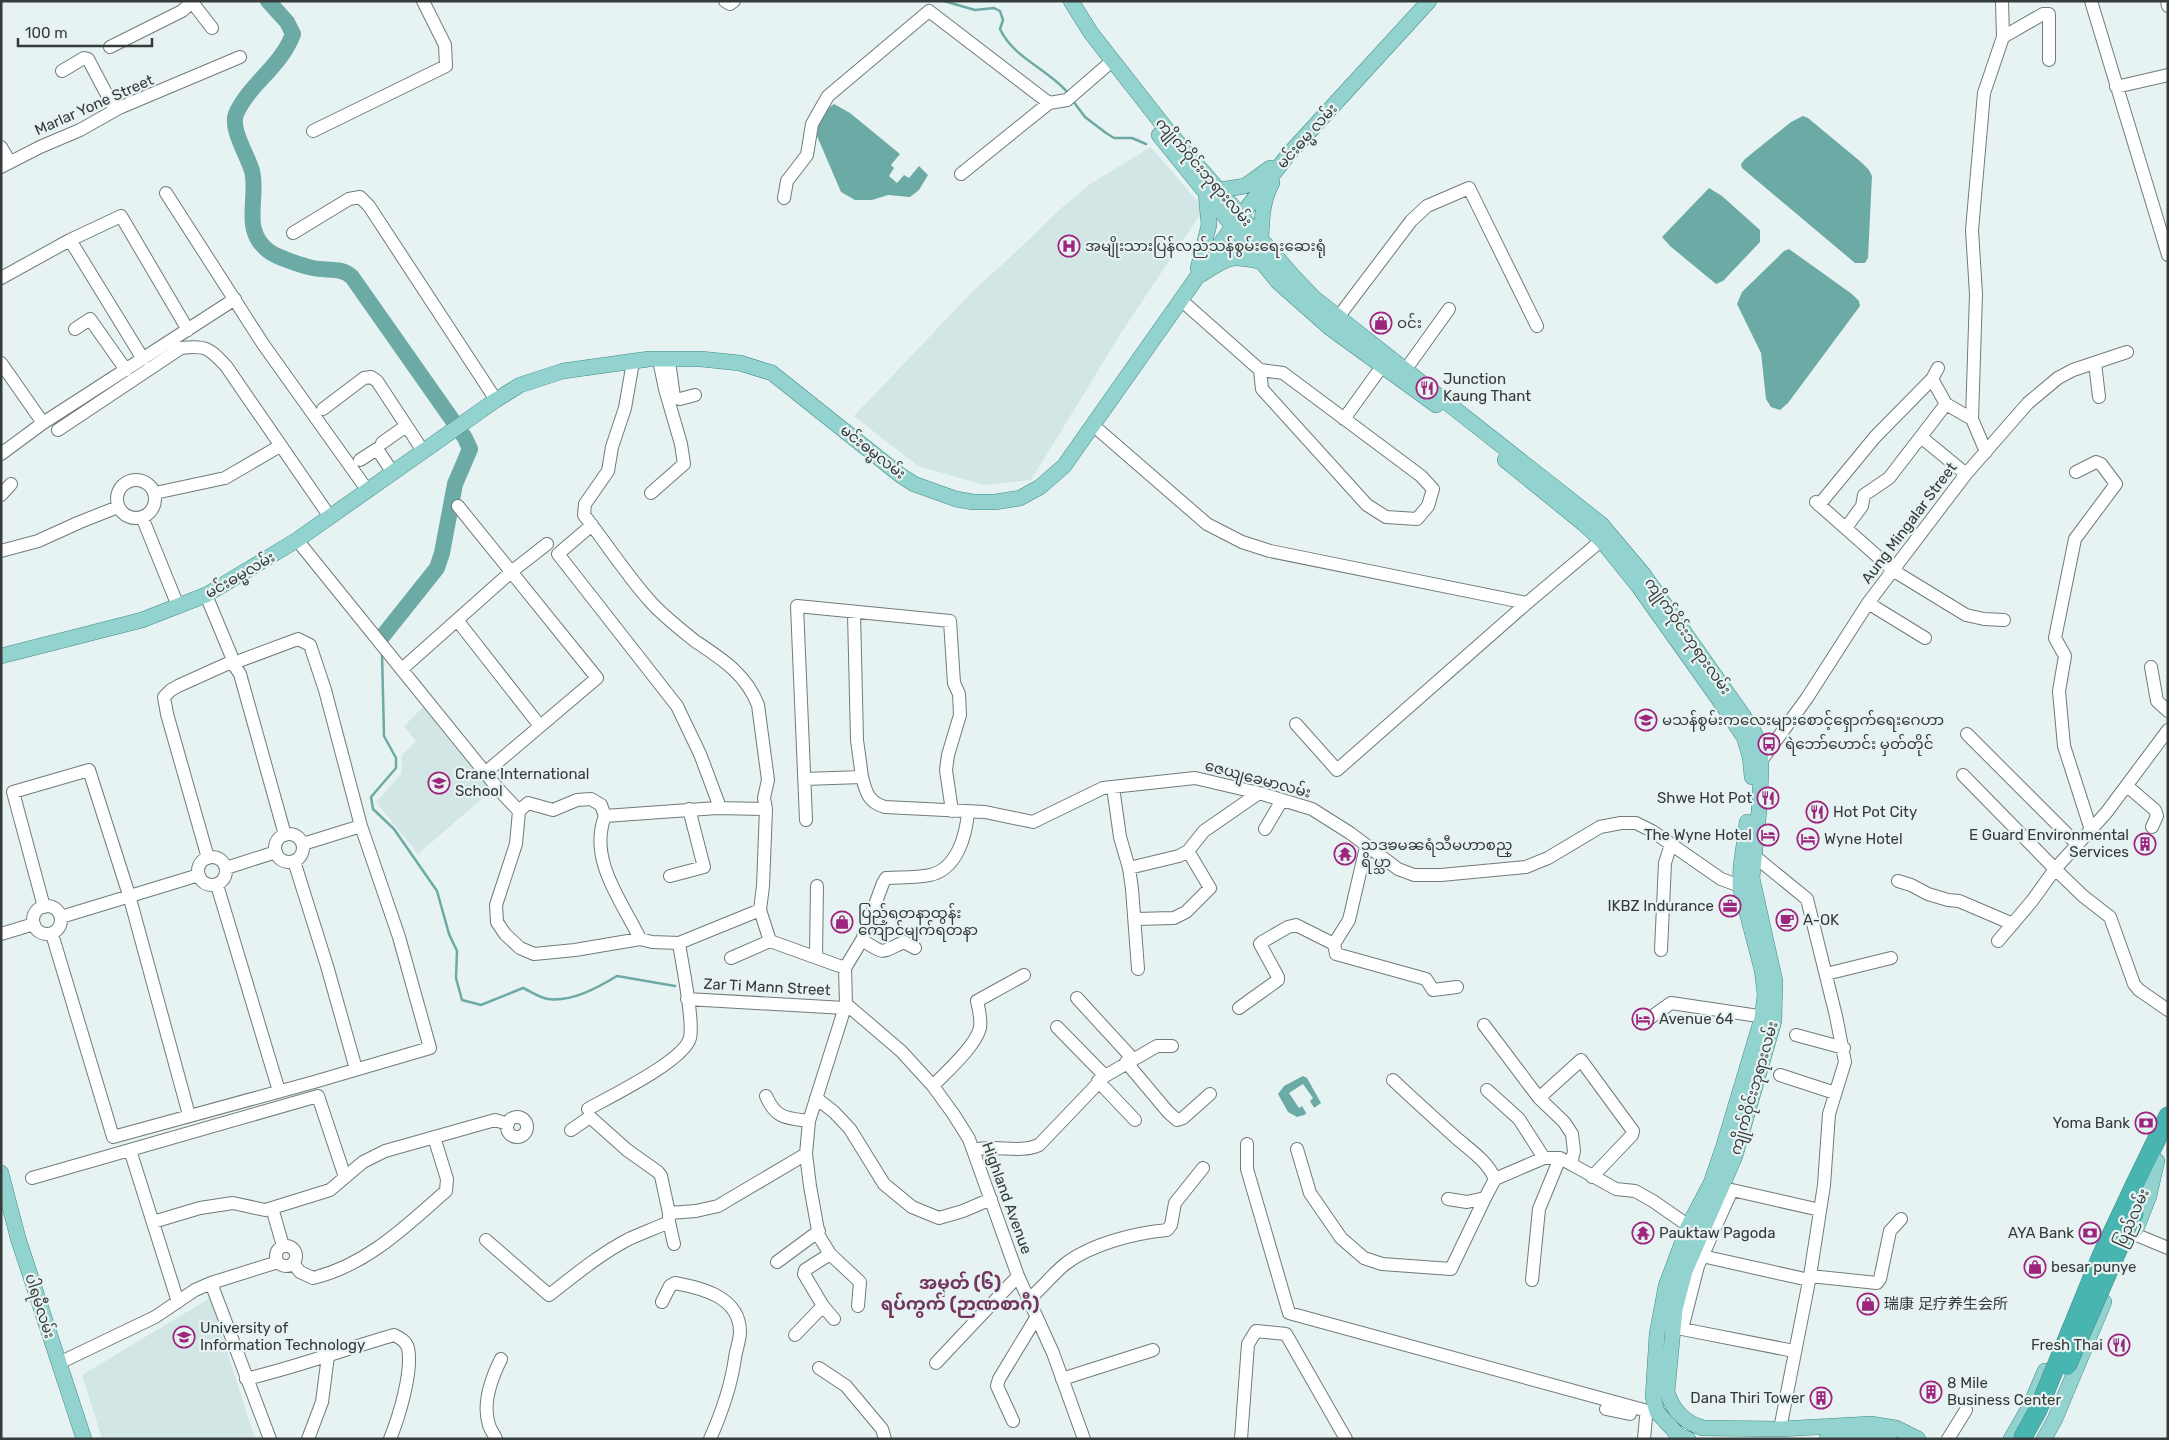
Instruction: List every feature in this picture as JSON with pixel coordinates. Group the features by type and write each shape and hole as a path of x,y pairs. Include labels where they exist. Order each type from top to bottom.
{"highway":[{"name":"ပြည်လမ်း","path":"2032,1439 2047,1412 2168,1116"},
{"name":"ပြည်လမ်း","path":"2152,1159 2168,1140"},
{"name":"ပြည်လမ်း","path":"2022,1439 2038,1410 2101,1256 2140,1186"}],"main road":[{"name":"ကျိုက်ဝိုင်းဘုရားလမ်း","path":"1060,1 1108,65 1167,130 1213,192 1237,220 1262,262 1300,303 1334,323 1386,361 1584,524 1606,538"},
{"name":"ကျိုက်ဝိုင်းဘုရားလမ်း","path":"1071,1 1108,65"},
{"name":"မင်းဓမ္မ လမ်း","path":"1195,279 1237,220 1288,155 1429,1"},
{"path":"1195,279 1209,226 1213,192 1245,186 1288,155"},
{"path":"1261,239 1263,208 1267,192 1288,155"},
{"name":"ကျိုက်ဝိုင်းဘုရားလမ်း","path":"1237,220 1261,239 1334,323"},
{"path":"1195,279 1226,260 1239,257 1262,262"},
{"name":"မင်းဓမ္မလမ်း","path":"1,656 142,620 206,595 297,540 467,419 520,384 562,371 664,360 701,359 740,363 772,373 900,475 932,492 973,502 995,502 1020,498 1040,486 1064,466 1094,426 1195,279"},
{"name":"ကျိုက်ဝိုင်းဘုရားလမ်း","path":"1386,361 1406,368 1578,504 1606,538 1644,575 1725,697 1752,728 1760,745 1756,766 1760,801 1747,885 1762,970 1768,1018 1738,1122 1734,1156 1723,1187 1694,1230 1666,1286 1658,1325 1654,1376 1656,1412"},
{"path":"1747,885 1741,866 1756,766"},
{"name":"ပြည်လမ်း","path":"2044,1439 2055,1419 2149,1196 2152,1159"},
{"name":"ပြည်လမ်း","path":"2011,1439 2030,1406 2128,1182 2152,1159"},
{"name":"ပါရမီလမ်း","path":"1,1173 18,1238 84,1439"},
{"path":"1656,1412 1686,1420 1692,1425 1703,1428 1780,1429 1871,1424 1896,1428 1918,1439"},
{"path":"1656,1412 1679,1436 1688,1439"},
{"path":"2055,1419 2059,1439"},
{"path":"1827,1439 1867,1436 1889,1439"}],"street":[{"path":"313,131 446,66 445,45 423,1"},
{"path":"725,1 730,4 734,1"},
{"path":"1986,452 1972,419 1976,294 1972,230 1979,131 1984,93 2003,37 2002,1"},
{"path":"2091,1 2167,257"},
{"path":"2167,1 2168,6"},
{"path":"110,47 182,11 193,2 212,28"},
{"path":"784,198 788,180 806,155 812,124 828,96 929,11 1049,103"},
{"path":"2003,37 2037,16 2049,14 2050,60"},
{"name":"Marlar Yone Street","path":"6,164 80,130 115,110 240,57"},
{"path":"62,71 84,58 88,59 115,110"},
{"path":"961,174 1049,103 1067,100 1108,65"},
{"path":"2116,87 2168,74"},
{"path":"1,147 6,164"},
{"path":"1334,323 1411,221 1428,206 1469,188 1537,326"},
{"path":"166,193 263,344 368,491"},
{"path":"293,234 350,199 360,197 368,206 496,400"},
{"path":"1,278 70,240 121,216 188,330"},
{"path":"70,240 143,359"},
{"path":"1,454 43,423 235,299"},
{"path":"1181,300 1260,370 1282,373 1421,476 1433,489 1428,506 1417,519 1386,517 1366,505 1262,389 1260,370"},
{"path":"1406,368 1449,308"},
{"path":"75,329 90,319 126,370"},
{"path":"58,430 181,348 198,346 210,349 226,366 330,517"},
{"name":"Aung Mingalar Street","path":"1756,766 1807,698 1868,603 1966,474 2028,403 2058,378 2127,352"},
{"path":"664,360 674,396 680,398 695,395"},
{"path":"651,493 684,464 681,444 665,389 664,360"},
{"path":"1344,419 1386,361"},
{"path":"633,362 625,408 612,448 608,471 585,504 584,515 650,601 694,640 726,661 741,676 758,705 768,780 764,798 766,809 763,886 760,910 770,940"},
{"path":"1,363 43,423"},
{"path":"2094,363 2099,397"},
{"path":"1972,419 1946,404 1935,373 1875,437 1818,503 1894,571 1966,615 1984,619 2004,620"},
{"path":"323,409 364,378 371,376 377,381 423,451"},
{"path":"1846,528 1862,506 1864,495 1889,478 1946,404"},
{"path":"382,443 406,426"},
{"path":"1094,426 1207,524 1242,542 1270,551 1527,602"},
{"path":"1921,437 1966,474"},
{"path":"155,493 225,478 280,446"},
{"path":"360,460 377,449 393,473"},
{"path":"2076,472 2096,462 2101,464 2116,484 2075,539 2055,638 2065,656 2059,691 2064,746 2090,830"},
{"path":"134,480 144,481 151,486 155,493 155,504 150,512 142,518 133,518 124,514 118,507 118,494 124,484 134,480"},
{"path":"1,495 12,484"},
{"path":"458,506 597,678 486,772"},
{"path":"1,550 38,541 118,507"},
{"path":"142,518 178,606"},
{"path":"592,524 558,554 677,706 700,754 718,802 717,808"},
{"path":"1296,724 1337,770 1527,602 1606,538"},
{"path":"297,540 518,811 516,844 496,905 497,922 505,934 520,948 534,954 576,950 640,939 652,942 679,943 760,910"},
{"path":"402,669 511,572 547,544"},
{"path":"206,595 240,674 286,834"},
{"path":"1868,603 1926,638"},
{"path":"806,820 797,606 950,621 954,683 959,694 960,715 948,755 946,770 952,811"},
{"path":"804,779 862,777 857,740 854,613"},
{"path":"457,620 540,726"},
{"path":"52,934 113,1137 430,1048 399,937 362,826 310,645 298,639 233,661 178,686 171,690 164,698 208,858"},
{"path":"2151,667 2158,701 2168,711"},
{"path":"1998,941 2055,869 2078,845 2127,786 2168,730"},
{"path":"1967,734 2078,845"},
{"path":"44,907 13,792 89,770 129,895 189,1115"},
{"path":"1963,775 2082,896 2110,917 2134,984 2138,990 2168,1010"},
{"name":"ဇေယျခေမာလမ်း","path":"862,777 867,795 875,804 885,807 1001,814 1033,822 1103,788 1195,778 1259,793 1312,810 1350,833 1366,847 1398,868 1414,875 1441,875 1526,867 1548,858 1600,827 1621,822 1636,823 1671,844 1721,879 1747,885"},
{"path":"2127,786 2155,810 2157,816 2152,827"},
{"path":"1113,787 1120,837 1129,868 1138,969"},
{"path":"1129,868 1179,856 1188,851 1204,831 1259,793"},
{"path":"518,811 528,803 553,810 577,800 592,799 601,805 605,816 602,823 601,840 607,878 640,939"},
{"path":"1265,829 1282,800"},
{"path":"605,816 688,809 766,809"},
{"path":"670,876 704,867 688,809"},
{"path":"858,1306 860,1282 830,1254 819,1231 806,1154 809,1121 846,1006 845,968 862,940 883,883 886,878 930,875 943,870 956,856 963,838 968,812"},
{"path":"303,844 362,826"},
{"path":"276,852 278,840 286,834 294,835 303,844"},
{"path":"276,852 284,861 294,861 302,853 303,844"},
{"path":"1661,950 1664,872 1671,844"},
{"path":"1366,847 1349,920 1334,944 1336,954 1426,979 1433,990 1458,987"},
{"path":"1135,919 1174,918 1186,912 1209,890 1210,888 1188,851"},
{"path":"226,868 276,852"},
{"path":"1753,855 1807,899 1846,1062 1829,1114 1824,1185 1809,1278 1780,1429"},
{"path":"208,858 221,860 226,868 225,876 217,885 206,884 199,875 200,864 208,858"},
{"path":"294,861 327,966 356,1070"},
{"path":"61,917 199,875"},
{"path":"1898,881 1911,884 1928,894 1959,901 2013,924"},
{"path":"217,885 279,1091"},
{"path":"816,957 817,886"},
{"path":"34,924 36,912 44,907 56,909 61,917 61,925 52,934"},
{"path":"34,924 42,933 52,934"},
{"path":"1,934 34,924"},
{"path":"1239,1008 1278,980 1260,944 1262,942 1288,926 1296,925 1334,944"},
{"path":"731,958 770,940 845,968"},
{"path":"862,940 880,952 885,952 904,942 915,948"},
{"path":"588,1109 658,1070 684,1048 690,1039 687,999 679,943"},
{"path":"1826,974 1891,958"},
{"path":"933,1086 961,1055 980,1028 977,1001 1024,975"},
{"path":"1077,998 1176,1120 1184,1118 1210,1094"},
{"name":"Zar Ti Mann Street","path":"687,999 846,1006"},
{"path":"1643,1022 1671,1003 1768,1018"},
{"name":"Highland Avenue","path":"846,1006 901,1051 933,1086 954,1115 974,1150 1018,1276 1062,1379 1084,1439"},
{"path":"1484,1025 1539,1098 1564,1122 1572,1134 1574,1151 1566,1161 1539,1209 1532,1280"},
{"path":"1057,1027 1135,1120"},
{"path":"1796,1035 1844,1048"},
{"path":"974,1150 983,1147 1030,1149 1039,1145 1102,1079 1157,1046 1172,1046"},
{"path":"1539,1098 1581,1060 1633,1131 1632,1135 1592,1177"},
{"path":"1780,1074 1835,1093"},
{"path":"1393,1080 1454,1137 1477,1155 1490,1168 1495,1179"},
{"path":"1487,1090 1519,1119 1544,1158"},
{"path":"32,1178 318,1096 345,1178"},
{"path":"766,1096 770,1105 778,1114 809,1121"},
{"path":"816,1098 834,1112 850,1129 884,1184 912,1207 939,1218 991,1200"},
{"path":"570,1130 590,1117 626,1150 658,1172 661,1176 674,1244"},
{"path":"153,1222 200,1208 233,1203 264,1210 272,1208 330,1190 363,1162 385,1151 495,1120 508,1124"},
{"path":"293,1263 300,1272 313,1278 348,1266 390,1240 446,1191 447,1178 434,1137"},
{"path":"1247,1144 1247,1169 1289,1313 1656,1412"},
{"path":"1296,1149 1310,1193 1341,1238 1364,1258 1382,1264 1451,1269 1495,1179 1544,1158 1566,1161 1616,1189 1635,1191 1653,1201 1694,1230"},
{"path":"130,1150 178,1302"},
{"path":"486,1240 549,1295 586,1266 669,1218 718,1206 806,1154"},
{"path":"1028,1300 1063,1266 1074,1258 1141,1232 1167,1230 1175,1203 1202,1168"},
{"path":"1794,1351 1682,1329 1702,1256 1732,1190 1820,1210"},
{"path":"1448,1199 1467,1202 1485,1198"},
{"path":"272,1208 283,1246"},
{"path":"1702,1256 1809,1278 1877,1283 1880,1279 1890,1231 1901,1219"},
{"path":"777,1262 819,1231"},
{"path":"2134,1234 2168,1248"},
{"path":"283,1246 290,1247 295,1251 296,1258 293,1263 283,1266 278,1262 277,1252 283,1246"},
{"path":"830,1254 805,1270 804,1274 823,1306 834,1319"},
{"path":"59,1363 155,1318 195,1290 211,1283 278,1262"},
{"path":"936,1363 1018,1276"},
{"path":"211,1283 270,1439"},
{"path":"662,1302 670,1286 676,1283 718,1295 729,1304 736,1315 740,1332 731,1386 710,1439"},
{"path":"795,1335 823,1306"},
{"path":"1013,1421 997,1386 998,1379 1036,1318"},
{"path":"1241,1439 1248,1344 1256,1331 1286,1334 1346,1439"},
{"path":"246,1379 294,1367 394,1335 402,1339 408,1347 407,1376 400,1416 390,1439"},
{"path":"1062,1379 1153,1350"},
{"path":"308,1439 322,1402 328,1356"},
{"path":"496,1439 489,1425 486,1408 495,1372 501,1359"},
{"path":"819,1368 846,1386 882,1429 885,1439"},
{"path":"2030,1406 2055,1419"},
{"path":"1606,1409 1656,1412"},
{"path":"1948,1439 1966,1410"},
{"path":"1644,1439 1656,1412"}],"shaded area":[{"path":"1151,147 1204,209 1123,330 1031,480 984,485 918,466 854,416 974,290 1059,210 1090,184"},
{"name":"Crane International School","path":"423,707 491,791 418,854 376,802 401,774 402,755 416,741 404,726"},
{"name":"University of Information Technology","path":"210,1298 255,1439 102,1439 82,1375"}],"water":[{"path":"834,104 850,113 900,154 891,165 894,168 889,176 897,183 904,175 909,178 919,166 928,175 919,190 910,197 888,195 872,200 855,200 841,192 817,136 819,120 827,109"},
{"path":"1803,116 1808,118 1861,162 1872,176 1868,258 1865,263 1855,263 1742,168 1741,164 1745,159 1791,122"},
{"path":"1709,188 1722,196 1760,230 1760,242 1723,281 1716,284 1670,246 1662,237"},
{"path":"1789,249 1852,294 1859,301 1860,306 1788,403 1780,410 1771,407 1766,399 1761,353 1737,304 1742,292 1784,251"},
{"path":"1303,1076 1307,1078 1321,1103 1304,1115 1297,1117 1288,1112 1278,1094 1284,1086"}],"pier":[{"path":"1303,1084 1313,1098 1310,1101 1316,1111 1308,1116 1302,1106 1299,1108 1289,1093"}],"waterway":[{"path":"268,1 287,22 293,34 281,56 242,103 235,120 237,135 252,171 254,181 252,214 256,234 261,244 279,257 313,268 344,272 352,277 465,438 470,449 455,484 442,553 437,568 382,637"},
{"path":"944,1 975,10 994,8 1000,11 1003,20 1000,29 1006,39 1023,56 1061,85 1069,94"},
{"path":"1073,101 1085,117 1114,138 1132,138 1146,144"},
{"path":"382,653 384,736 396,758 396,768 371,797 373,809 394,829 437,891 449,934 457,951 456,978 462,1000 481,1005 523,988 548,999 566,998 593,989 617,976 675,986"}],"place":[{"name":"အမျိုးသားပြန်လည်သန်စွမ်းရေးဆေးရုံ","path":"1069,246"},
{"name":"ဝင်း","path":"1381,323"},
{"name":"Junction Kaung Thant","path":"1427,388"},
{"name":"မသန်စွမ်းကလေးများစောင့်ရှောက်ရေးဂေဟာ","path":"1646,720"},
{"name":"ရဲဘော်ဟောင်း မှတ်တိုင်","path":"1769,744"},
{"name":"Crane International School","path":"439,783"},
{"name":"Shwe Hot Pot","path":"1768,798"},
{"name":"Hot Pot City","path":"1817,812"},
{"name":"The Wyne Hotel","path":"1768,835"},
{"name":"Wyne Hotel","path":"1808,839"},
{"name":"E Guard Environmental Services","path":"2145,844"},
{"name":"သဒၶမၼရံသီမဟာစည္ ရိပ္သာ","path":"1345,854"},
{"name":"IKBZ Indurance","path":"1730,906"},
{"name":"A-OK","path":"1787,920"},
{"name":"ပြည့်ရတနာထွန်း ကျောင်မျက်ရတနာ","path":"842,922"},
{"name":"Avenue 64","path":"1643,1019"},
{"name":"Yoma Bank","path":"2146,1123"},
{"name":"Pauktaw Pagoda","path":"1643,1233"},
{"name":"AYA Bank","path":"2090,1233"},
{"name":"besar punye","path":"2035,1267"},
{"name":"瑞康 足疗养生会所","path":"1868,1304"},
{"name":"University of Information Technology","path":"184,1337"},
{"name":"Fresh Thai","path":"2119,1345"},
{"name":"8 Mile Business Center","path":"1931,1392"},
{"name":"Dana Thiri Tower","path":"1821,1398"}],"district":[{"name":"အမှတ် (၆) ရပ်ကွက် (ဉာဏစာဂီ)","path":"960,1294"}]}
